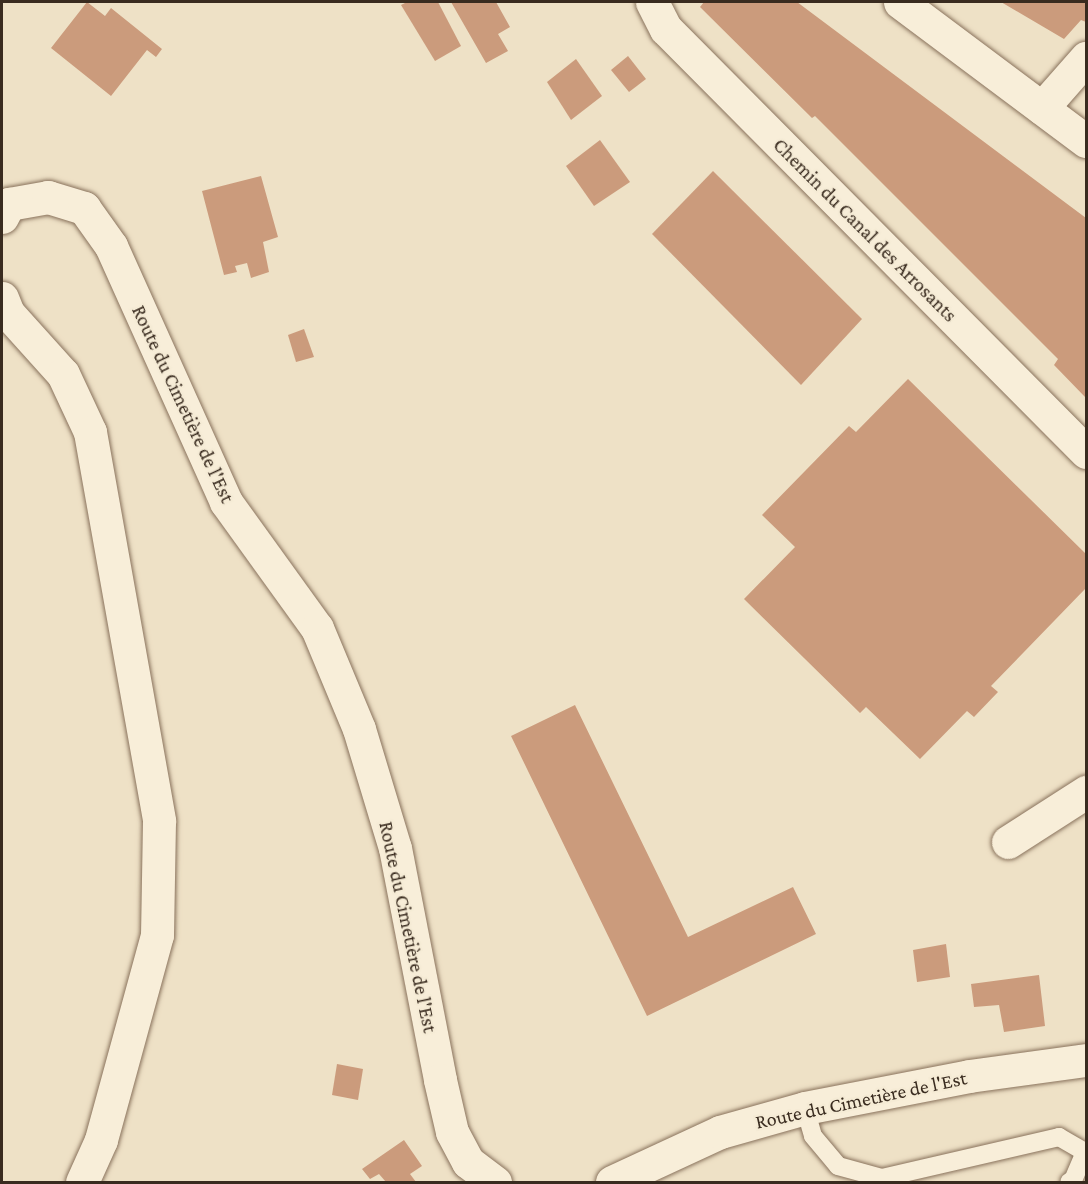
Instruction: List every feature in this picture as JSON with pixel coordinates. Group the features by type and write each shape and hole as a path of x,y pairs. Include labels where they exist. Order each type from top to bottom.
{"street":[{"name":"Chemin du Canal des Arrosants","path":"652,2 666,28 1086,452"},
{"path":"900,2 1086,141"},
{"path":"1042,108 1086,58"},
{"name":"Route du Cimetière de l'Est","path":"2,217 9,204 48,197 84,208 111,246 226,502 317,628 359,729 395,848 452,1132 468,1162 495,1182"},
{"path":"2,298 8,313 63,374 90,432 159,821 157,935 101,1140 82,1182"},
{"path":"1008,842 1086,792"},
{"name":"Route du Cimetière de l'Est","path":"612,1182 720,1132 805,1108 969,1076 1086,1060"}],"lane":[{"path":"805,1108 813,1136 838,1166 882,1178 1059,1137 1086,1152 1073,1180 1069,1182"}],"building":[{"path":"87,2 105,16 111,8 162,49 156,57 147,50 111,96 51,48"},
{"path":"407,2 438,2 461,46 435,61 401,5"},
{"path":"451,2 496,2 510,27 498,34 508,51 486,63"},
{"path":"704,2 797,2 1086,218 1086,398 1054,365 1058,359 815,116 812,118 700,7"},
{"path":"1001,2 1086,2 1086,22 1081,20 1064,39"},
{"path":"628,56 646,79 629,92 611,70"},
{"path":"576,59 602,96 571,120 547,82"},
{"path":"600,140 630,182 594,206 566,166"},
{"path":"713,171 862,319 801,385 652,234"},
{"path":"261,176 278,237 263,242 269,272 251,278 247,263 235,266 237,272 224,275 202,191"},
{"path":"304,329 314,357 296,362 288,335"},
{"path":"908,379 1086,554 1086,588 991,686 998,692 974,717 967,711 920,759 866,707 860,713 744,599 795,547 762,515 849,426 856,432"},
{"path":"575,705 688,937 793,887 816,934 647,1016 511,736"},
{"path":"946,944 950,977 917,982 913,950"},
{"path":"1039,975 1045,1026 1004,1032 999,1005 974,1007 971,984"},
{"path":"337,1064 363,1069 358,1100 332,1095"},
{"path":"404,1140 422,1166 410,1174 416,1182 386,1182 379,1174 370,1179 362,1169"}]}
